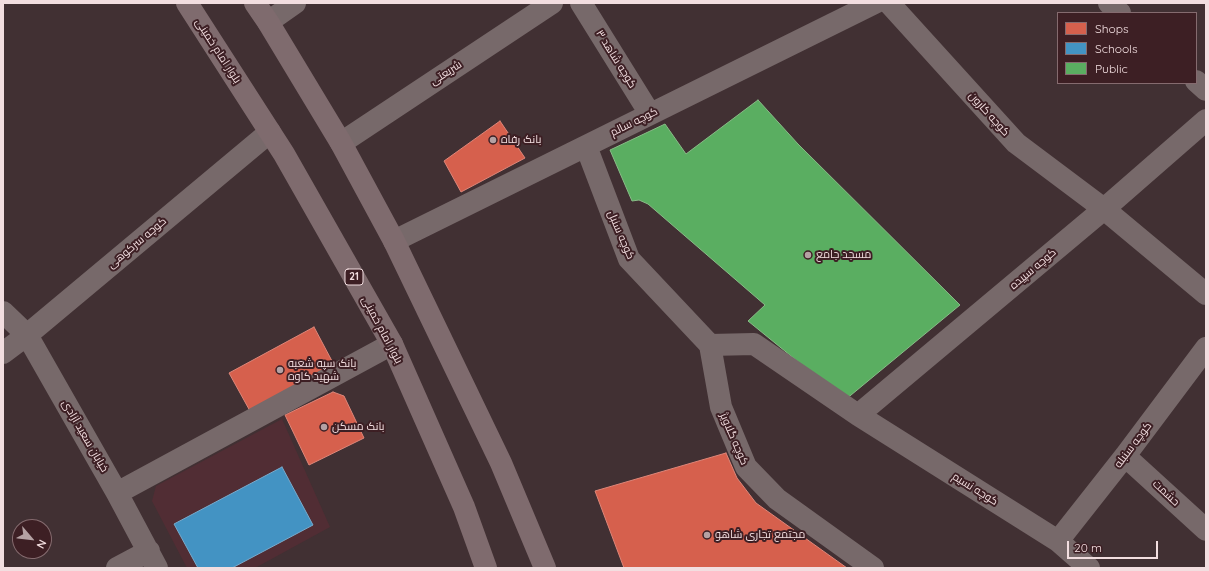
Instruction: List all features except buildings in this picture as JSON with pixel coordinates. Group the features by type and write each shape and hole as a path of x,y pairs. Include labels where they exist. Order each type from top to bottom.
{"main road":[{"name":"بلوار امام خمینی","path":"188,3 288,161 392,344 464,507 486,568"},
{"path":"255,3 341,143 394,241 501,463 545,568"}],"street":[{"path":"268,22 295,3"},
{"name":"شریعتی","path":"341,143 552,3"},
{"name":"کوچه شاهد ۳","path":"581,3 650,114"},
{"name":"کوچه سالم","path":"394,241 875,3"},
{"name":"کوچه کارون","path":"889,3 1016,143 1104,209 1206,294"},
{"path":"1109,3 1119,12"},
{"path":"1197,83 1206,90"},
{"name":"کوچه سپیده","path":"858,415 1104,209 1206,120"},
{"name":"کوچه سرکوهی","path":"3,353 27,335 270,132"},
{"name":"کوچه سنبل","path":"586,146 629,258 710,345"},
{"name":"خیابان سعید آزادی","path":"3,312 27,335 153,559"},
{"path":"117,493 392,344"},
{"name":"کوچه نسیم","path":"710,345 754,344 858,415 1058,541 1089,568"},
{"name":"کوچه گلاویژ","path":"710,345 721,407 746,467 777,499 872,568"},
{"name":"کوچه سنبله","path":"1058,541 1125,456 1199,370 1206,348"},
{"name":"حشمت","path":"1125,456 1206,530"},
{"path":"117,568 153,559"}],"shaded area":[{"path":"282,419 330,527 255,568 187,568 152,501 156,486"}],"place":[{"name":"بانک رفاه","path":"493,140"},
{"name":"مسجد جامع","path":"808,255"},
{"name":"بانک سپه شعبه شهید کاوه","path":"280,370"},
{"name":"بانک مسکن","path":"324,427"},
{"name":"مجتمع تجاری شاهو","path":"707,535"}]}
